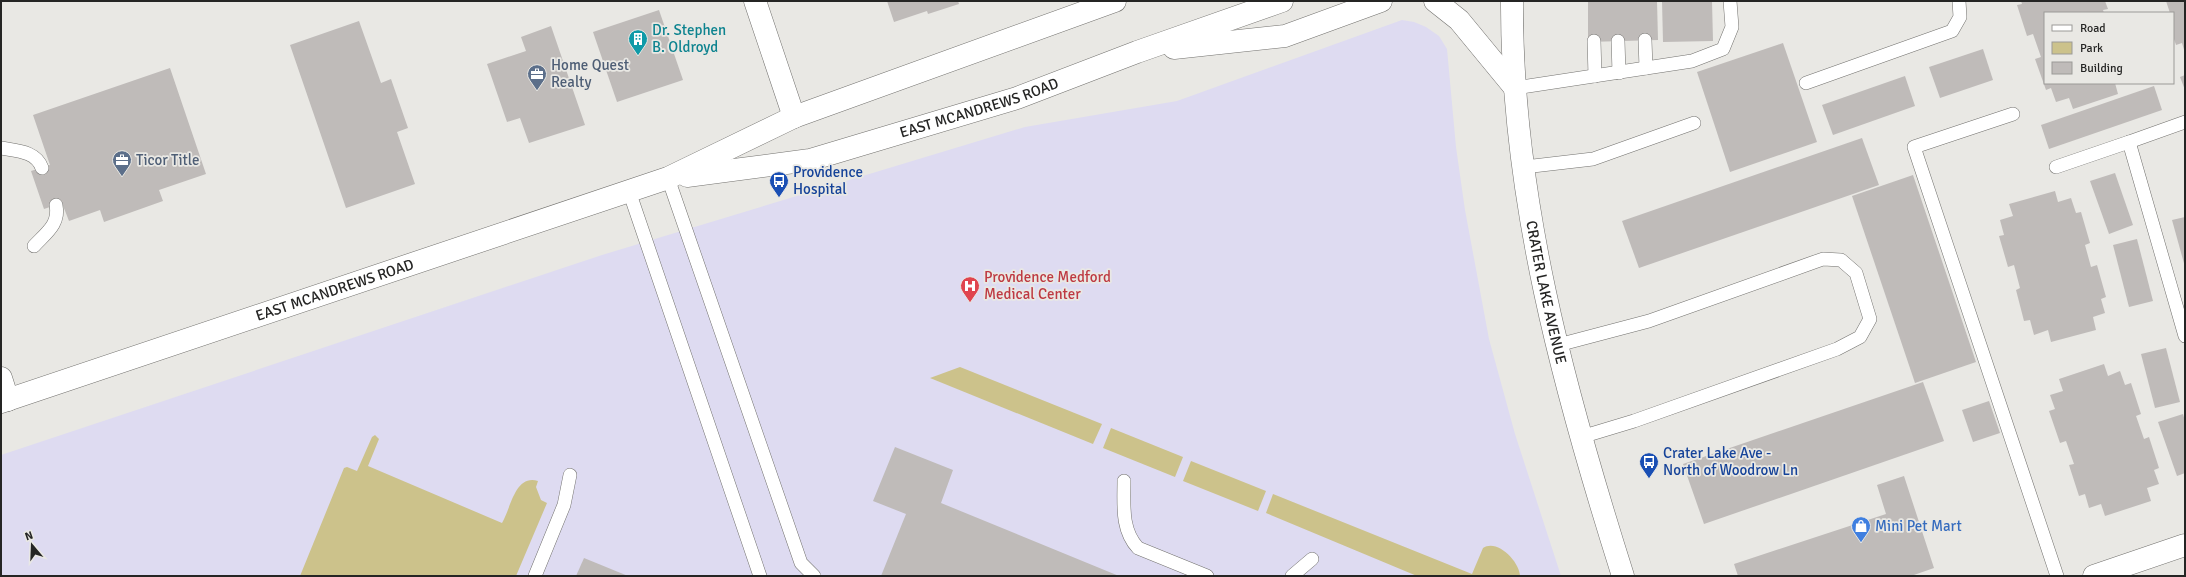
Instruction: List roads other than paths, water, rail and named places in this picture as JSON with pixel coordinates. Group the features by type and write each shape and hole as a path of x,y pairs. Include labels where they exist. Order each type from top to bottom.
{"main road":[{"path":"754,1 794,117"},
{"name":"EAST MCANDREWS ROAD","path":"4,401 668,178 794,117 1115,1"},
{"name":"EAST MCANDREWS ROAD","path":"668,178 810,160 1018,98 1138,52 1282,1"},
{"path":"1138,52 1285,36 1381,1"},
{"path":"1435,1 1459,20 1515,88"},
{"name":"CRATER LAKE AVENUE","path":"1512,1 1515,88 1524,167 1536,250 1581,436 1623,576"},
{"path":"1,378 4,401"},
{"path":"2094,576 2185,545"}],"lane":[{"path":"1515,88 1692,61 1723,48 1732,28 1730,1"},
{"path":"1806,83 1952,32 1960,17 1959,1"},
{"path":"1646,40 1646,68"},
{"path":"1594,41 1595,76"},
{"path":"1618,41 1618,73"},
{"path":"2013,114 1914,147 2057,576"},
{"path":"2056,167 2185,122"},
{"path":"1524,167 1593,159 1694,123"},
{"path":"2129,142 2185,336"},
{"path":"1,148 29,153 39,160 42,168"},
{"path":"668,178 801,563 814,576"},
{"path":"629,191 760,576"},
{"path":"34,246 52,227 58,215 56,205"},
{"path":"1558,345 1649,321 1822,259 1841,260 1856,273 1870,319 1860,337 1837,350 1634,421 1581,436"},
{"path":"535,576 564,505 570,475"},
{"path":"1124,481 1125,523 1132,542 1138,548 1207,576"},
{"path":"1292,576 1312,559"}],"place":[{"name":"Dr. Stephen B. Oldroyd","path":"638,56"},
{"name":"Home Quest Realty","path":"537,91"},
{"name":"Ticor Title","path":"122,177"},
{"name":"Providence Hospital","path":"779,198"},
{"name":"Providence Medford Medical Center","path":"970,303"},
{"name":"Crater Lake Ave - North of Woodrow Ln","path":"1649,479"},
{"name":"Mini Pet Mart","path":"1861,543"}]}
